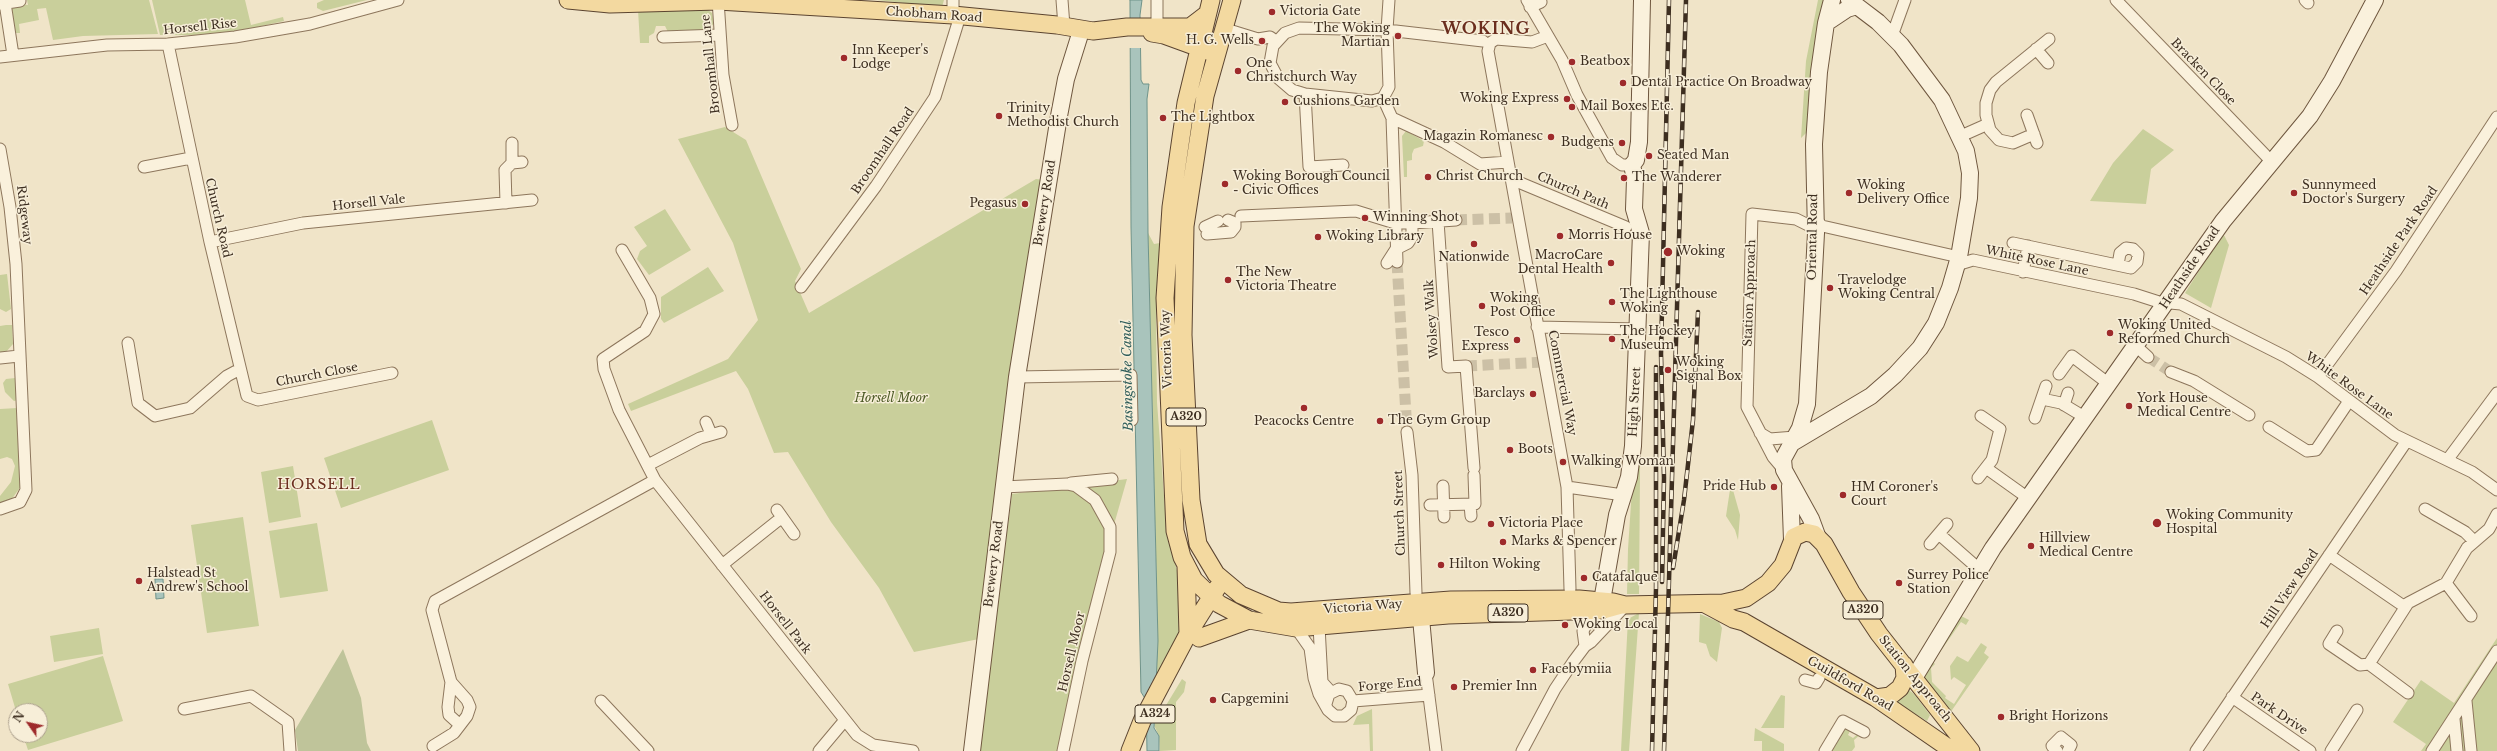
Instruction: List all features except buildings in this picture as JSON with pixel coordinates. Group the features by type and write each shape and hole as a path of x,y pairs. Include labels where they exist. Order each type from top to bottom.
{"main road":[{"name":"Chobham Road","path":"568,0 718,0 955,10 1064,26 1081,31 1108,29 1127,30 1152,27 1190,27 1209,7"},
{"name":"Victoria Way","path":"1207,44 1223,0"},
{"name":"Victoria Way","path":"1232,0 1207,44 1191,78 1171,207 1165,298 1172,497 1175,531 1186,565 1198,585 1214,600 1249,620 1296,628 1319,626 1423,604"},
{"name":"Victoria Way","path":"1209,7 1205,96 1185,226 1184,335 1187,455 1198,544 1203,556 1227,585 1256,603 1290,616 1315,618 1319,621 1319,626"},
{"name":"Chobham Road","path":"1152,27 1176,41 1207,44"},
{"name":"Chobham Road","path":"1152,27 1207,44"},
{"name":"A320","path":"1176,41 1189,59 1191,78"},
{"path":"1792,540 1797,534 1805,532 1818,538"},
{"name":"Station Approach","path":"1818,538 1864,612 1971,751"},
{"name":"A320","path":"1423,604 1610,602 1746,598 1768,583 1779,572 1792,540"},
{"path":"1186,565 1193,636 1249,620"},
{"name":"A324","path":"1134,748 1193,636 1214,600 1227,585"},
{"path":"1744,622 1742,606 1746,598"},
{"name":"Guildford Road","path":"1711,600 1733,620 1744,622 1876,698 1929,733 1953,751"},
{"name":"Victoria Way","path":"1278,611 1291,612 1423,604"},
{"path":"1876,698 1890,696 1900,688 1909,672"},
{"path":"1929,733 1937,722 1940,710"}],"street":[{"name":"Horsell Rise","path":"0,57 106,45 168,44 281,29 398,0"},
{"name":"Broomhall Lane","path":"718,0 719,35 732,125"},
{"path":"1062,0 1064,26"},
{"path":"1152,27 1157,0"},
{"path":"1389,0 1387,30 1390,87 1383,98 1372,101 1305,94 1285,86 1274,71 1270,57 1276,41 1285,33 1299,28 1387,30 1487,42 1500,38 1535,42 1548,36"},
{"path":"1533,3 1548,36 1612,158 1622,165 1632,165 1636,160 1638,142 1642,0"},
{"name":"Oriental Road","path":"1787,475 1783,459 1802,424 1806,404 1816,227 1814,203 1819,72 1826,23 1832,0"},
{"path":"1892,36 1905,0"},
{"name":"Bracken Close","path":"2116,0 2271,161"},
{"name":"Heathside Road","path":"1909,672 2028,498 2167,303 2223,221 2271,161 2302,126 2324,96 2375,0"},
{"path":"13,55 2,4 20,1"},
{"path":"1760,433 1770,439 1794,440 1834,417 1885,384 1920,348 1940,315 1962,257 1970,184 1968,158 1961,136 1932,84 1892,36 1853,3 1847,9 1826,23"},
{"name":"Broomhall Road","path":"801,287 876,186 935,97 955,10"},
{"name":"Brewery Road","path":"972,751 1017,377 1061,104 1081,31"},
{"path":"1232,31 1258,39 1270,37 1276,41"},
{"path":"663,37 719,35"},
{"path":"2027,115 2036,139 2008,143 1992,134 1988,124 1986,109 1990,90 2048,38"},
{"name":"Commercial Way","path":"1487,42 1511,179 1515,218 1538,327 1568,487 1570,589"},
{"name":"Church Road","path":"168,44 191,158 247,396"},
{"path":"2036,49 2048,63"},
{"path":"1305,94 1309,167 1343,165"},
{"path":"1383,98 1392,118 1394,182 1404,223 1412,237 1408,243 1396,249"},
{"name":"Heathside Park Road","path":"2318,377 2396,271 2497,117"},
{"path":"1392,118 1466,155 1480,164 1508,162"},
{"path":"1961,136 1988,124"},
{"path":"506,203 505,170 517,162 512,143"},
{"name":"Ridgeway","path":"0,149 14,234 26,490 20,502 0,509"},
{"path":"144,168 191,158"},
{"name":"High Street","path":"1610,602 1615,522 1629,477 1633,446 1639,329 1641,233 1634,209 1635,179 1632,165"},
{"name":"Church Path","path":"1511,179 1626,227"},
{"name":"Horsell Vale","path":"210,242 303,223 532,200"},
{"path":"1796,219 1805,216 1814,203"},
{"path":"1241,216 1356,211 1404,223 1456,220"},
{"name":"White Rose Lane","path":"1752,214 1796,219 1812,227 1822,226 2023,272 2167,303 2182,304 2240,332 2318,377 2379,425 2406,442 2472,472 2497,490"},
{"name":"Station Approach","path":"1752,214 1747,402 1760,433 1773,457 1787,475 1811,519 1818,538"},
{"name":"Wolsey Walk","path":"1438,221 1448,367 1466,366 1474,472 1478,488 1476,504"},
{"path":"1392,262 1404,223"},
{"path":"2013,243 2118,265"},
{"path":"2023,272 2028,246"},
{"name":"Horsell Park","path":"622,250 650,298 653,319 645,331 603,359 614,400 656,480 859,736 870,744 913,751"},
{"path":"1538,327 1639,329"},
{"path":"2136,346 2148,357"},
{"path":"126,348 138,402 154,419 190,408 227,376 240,369"},
{"path":"0,358 19,356"},
{"path":"2059,374 2072,356 2109,384"},
{"path":"2172,372 2194,381 2249,415"},
{"path":"1017,377 1131,375 1132,420"},
{"name":"Church Close","path":"247,396 258,400 387,376"},
{"path":"2035,418 2046,386"},
{"path":"2064,405 2068,393"},
{"path":"2448,460 2497,393"},
{"path":"2042,398 2064,405 2086,418"},
{"path":"2269,427 2306,451 2316,450 2348,401"},
{"path":"1806,404 1810,410 1817,415 1834,417"},
{"path":"1978,478 1992,460 2000,429 1981,416"},
{"path":"648,465 716,433 706,422"},
{"name":"Church Street","path":"1407,432 1417,477 1417,492 1421,506 1423,604"},
{"name":"Hill View Road","path":"2196,751 2406,442"},
{"path":"1986,468 2028,498"},
{"path":"1787,475 1792,540"},
{"name":"Horsell Moor","path":"1003,487 1067,484 1112,479"},
{"path":"460,725 449,714 448,707 451,682 432,610 435,601 656,480"},
{"name":"Horsell Moor","path":"1063,751 1111,543 1110,527 1101,509 1084,490 1067,484"},
{"path":"1443,486 1444,517"},
{"path":"1568,487 1623,495"},
{"path":"1421,506 1476,504 1471,516"},
{"path":"2425,509 2465,532 2474,541"},
{"path":"722,565 779,514 793,528"},
{"path":"2369,664 2405,607 2446,583 2474,541 2489,529 2497,514"},
{"path":"1930,544 1947,524"},
{"path":"1939,534 1980,570"},
{"path":"2329,555 2405,607"},
{"path":"2446,583 2471,616"},
{"path":"1522,751 1555,689 1584,646 1591,642 1602,628 1610,602"},
{"path":"1423,604 1426,673 1436,751"},
{"path":"1584,646 1583,631 1587,622 1595,622 1602,628"},
{"path":"1319,626 1322,682 1331,692 1326,704"},
{"name":"Forge End","path":"1296,628 1310,648 1314,678 1319,694 1331,713 1339,716 1351,710 1353,701 1347,691 1339,689 1331,692"},
{"path":"2337,631 2329,644 2360,665 2369,664 2408,693"},
{"path":"2432,751 2466,701 2497,651"},
{"path":"1805,680 1816,684 1819,678"},
{"path":"438,747 450,737 467,716 469,703 451,682"},
{"name":"Forge End","path":"1353,701 1429,695"},
{"path":"184,709 252,696 288,722 290,751"},
{"name":"Park Drive","path":"2232,698 2310,751"},
{"path":"601,701 648,751"},
{"path":"2466,701 2471,751"},
{"path":"2331,751 2357,710"},
{"path":"2454,719 2457,751"},
{"path":"819,751 845,720"},
{"path":"1825,751 1843,721 1864,732"},
{"path":"2057,751 2052,746 2061,736 2071,745 2068,751"}],"green space":[{"path":"27,0 149,0 158,34 83,36 53,40 46,8 37,9 39,20 19,24 20,33 15,33 10,8 15,4 28,5"},
{"path":"152,0 245,0 251,25 283,17 284,21 244,30 207,35 160,35"},
{"path":"324,0 367,0 323,11 317,8 317,3"},
{"path":"877,0 944,0 942,7"},
{"path":"1818,0 1829,0 1813,126 1801,138 1806,61"},
{"path":"638,10 708,10 712,13 714,23 708,30 668,32 665,26 656,26 654,33 649,36 649,43 640,43"},
{"name":"Horsell Moor","path":"725,127 746,140 801,269 795,281 809,313 1036,179 1045,180 1021,315 1016,330 979,639 914,652 879,588 831,522 788,452 774,453 748,389 736,371 631,411 628,404 728,359 758,320 733,243 678,139"},
{"path":"2143,129 2174,150 2151,169 2146,204 2090,201 2113,163"},
{"path":"1406,131 1424,141 1423,146 1414,149 1412,160 1407,161 1407,177 1404,177 1402,136"},
{"path":"665,209 691,250 649,275 637,259 640,251 647,246 634,227"},
{"path":"1148,233 1154,244 1160,243 1156,315 1157,402 1166,523 1179,579 1180,624 1179,635 1155,686 1158,641"},
{"path":"2223,233 2229,245 2211,308 2185,293"},
{"path":"708,267 724,291 664,323 661,319 661,297"},
{"path":"7,274 11,309 6,312 0,309 0,275"},
{"path":"12,325 13,344 6,352 0,353 0,326"},
{"path":"1641,353 1639,594 1627,594 1628,549"},
{"path":"15,378 18,400 14,401 5,392 3,383 6,379"},
{"path":"17,408 22,485 11,500 0,503 0,496 11,482 15,466 12,459 7,457 0,459 0,409"},
{"path":"432,420 449,470 341,508 324,458"},
{"path":"293,466 301,517 269,523 261,472"},
{"path":"1127,479 1093,598 1060,751 979,751 1012,494"},
{"path":"1731,483 1740,515 1738,540 1735,530 1726,516"},
{"path":"243,517 259,626 207,633 191,525"},
{"path":"317,523 328,591 280,598 269,531"},
{"path":"1639,613 1629,751 1621,751 1628,619"},
{"path":"1700,614 1719,622 1722,628 1717,662 1710,656 1706,644 1699,642"},
{"path":"1961,616 1969,620 1966,625 1961,622 1933,662 1935,664 1931,668 1932,682 1946,696 1945,698 1954,704 1966,685 1954,677 1951,680 1950,666 1957,656 1968,662 1981,643 1987,647 1984,653 1989,657 1950,713 1925,679 1925,675"},
{"path":"99,628 103,654 54,662 50,636"},
{"path":"2497,638 2497,751 2421,751 2426,744 2393,722 2421,680 2454,703"},
{"path":"343,649 361,698 367,743 371,751 298,751 295,730"},
{"path":"103,656 123,721 28,750 26,743 48,743 48,703 14,703 8,684"},
{"path":"1182,679 1186,682 1184,692 1176,702 1176,750 1160,751 1159,736 1154,725"},
{"path":"1909,690 1914,694 1930,715 1927,721 1897,703 1898,699"},
{"path":"1781,695 1785,696 1784,728 1761,728"},
{"path":"1372,709 1373,751 1370,751 1369,724 1353,725 1357,716"},
{"path":"1844,725 1851,729 1848,735 1853,738 1859,733 1861,734 1854,740 1855,747 1852,751 1828,751"},
{"path":"1755,728 1784,744 1784,751 1762,751 1762,741 1754,741"}],"water":[{"name":"Basingstoke Canal","path":"1130,0 1142,0 1140,15 1141,80 1143,84 1149,84 1147,99 1148,233 1158,641 1154,728 1159,736 1159,751 1147,751 1146,700 1141,692 1131,227"},
{"path":"155,579 163,579 164,598 156,599"}],"pier":[{"path":"1127,19 1142,20 1142,48 1128,48"}],"tunnel":[{"path":"1456,220 1512,218"},
{"path":"1397,262 1407,432"},
{"path":"2148,357 2171,372"},
{"path":"1466,366 1544,362"}],"railway":[{"path":"1662,582 1664,478 1661,354 1669,0"},
{"path":"1664,751 1686,0"},
{"path":"1673,568 1684,500 1693,420 1698,312"},
{"path":"1652,751 1656,588 1656,367"}],"place":[{"name":"Victoria Gate","path":"1272,12"},
{"name":"The Woking Martian","path":"1398,36"},
{"name":"H. G. Wells","path":"1262,41"},
{"name":"Inn Keeper's Lodge","path":"844,58"},
{"name":"Beatbox","path":"1572,62"},
{"name":"One Christchurch Way","path":"1238,71"},
{"name":"Dental Practice On Broadway","path":"1623,83"},
{"name":"Woking Express","path":"1567,99"},
{"name":"Cushions Garden","path":"1285,102"},
{"name":"Mail Boxes Etc.","path":"1572,107"},
{"name":"Trinity Methodist Church","path":"999,116"},
{"name":"The Lightbox","path":"1163,118"},
{"name":"Magazin Romanesc","path":"1551,137"},
{"name":"Budgens","path":"1622,143"},
{"name":"Seated Man","path":"1649,156"},
{"name":"Christ Church","path":"1428,177"},
{"name":"The Wanderer","path":"1624,178"},
{"name":"Woking Borough Council - Civic Offices","path":"1225,184"},
{"name":"Woking Delivery Office","path":"1849,193"},
{"name":"Sunnymeed Doctor's Surgery","path":"2294,193"},
{"name":"Pegasus","path":"1025,204"},
{"name":"Winning Shot","path":"1365,218"},
{"name":"Morris House","path":"1560,236"},
{"name":"Woking Library","path":"1318,237"},
{"name":"Nationwide","path":"1474,244"},
{"name":"Woking","path":"1668,252"},
{"name":"MacroCare Dental Health","path":"1611,263"},
{"name":"The New Victoria Theatre","path":"1228,280"},
{"name":"Travelodge Woking Central","path":"1830,288"},
{"name":"The Lighthouse Woking","path":"1612,302"},
{"name":"Woking Post Office","path":"1482,306"},
{"name":"Woking United Reformed Church","path":"2110,333"},
{"name":"The Hockey Museum","path":"1612,339"},
{"name":"Tesco Express","path":"1517,340"},
{"name":"Woking Signal Box","path":"1668,370"},
{"name":"Barclays","path":"1533,394"},
{"name":"York House Medical Centre","path":"2129,406"},
{"name":"Peacocks Centre","path":"1304,408"},
{"name":"The Gym Group","path":"1380,421"},
{"name":"Boots","path":"1510,450"},
{"name":"Walking Woman","path":"1563,462"},
{"name":"Pride Hub","path":"1774,487"},
{"name":"HM Coroner's Court","path":"1843,495"},
{"name":"Woking Community Hospital","path":"2157,523"},
{"name":"Victoria Place","path":"1491,524"},
{"name":"Marks & Spencer","path":"1503,542"},
{"name":"Hillview Medical Centre","path":"2031,546"},
{"name":"Hilton Woking","path":"1441,565"},
{"name":"Catafalque","path":"1584,578"},
{"name":"Halstead St Andrew's School","path":"139,581"},
{"name":"Surrey Police Station","path":"1899,583"},
{"name":"Woking Local","path":"1565,625"},
{"name":"Facebymiia","path":"1533,670"},
{"name":"Premier Inn","path":"1454,687"},
{"name":"Capgemini","path":"1213,700"},
{"name":"Bright Horizons","path":"2001,717"}],"district":[{"name":"WOKING","path":"1486,29"},
{"name":"HORSELL","path":"319,485"}]}
